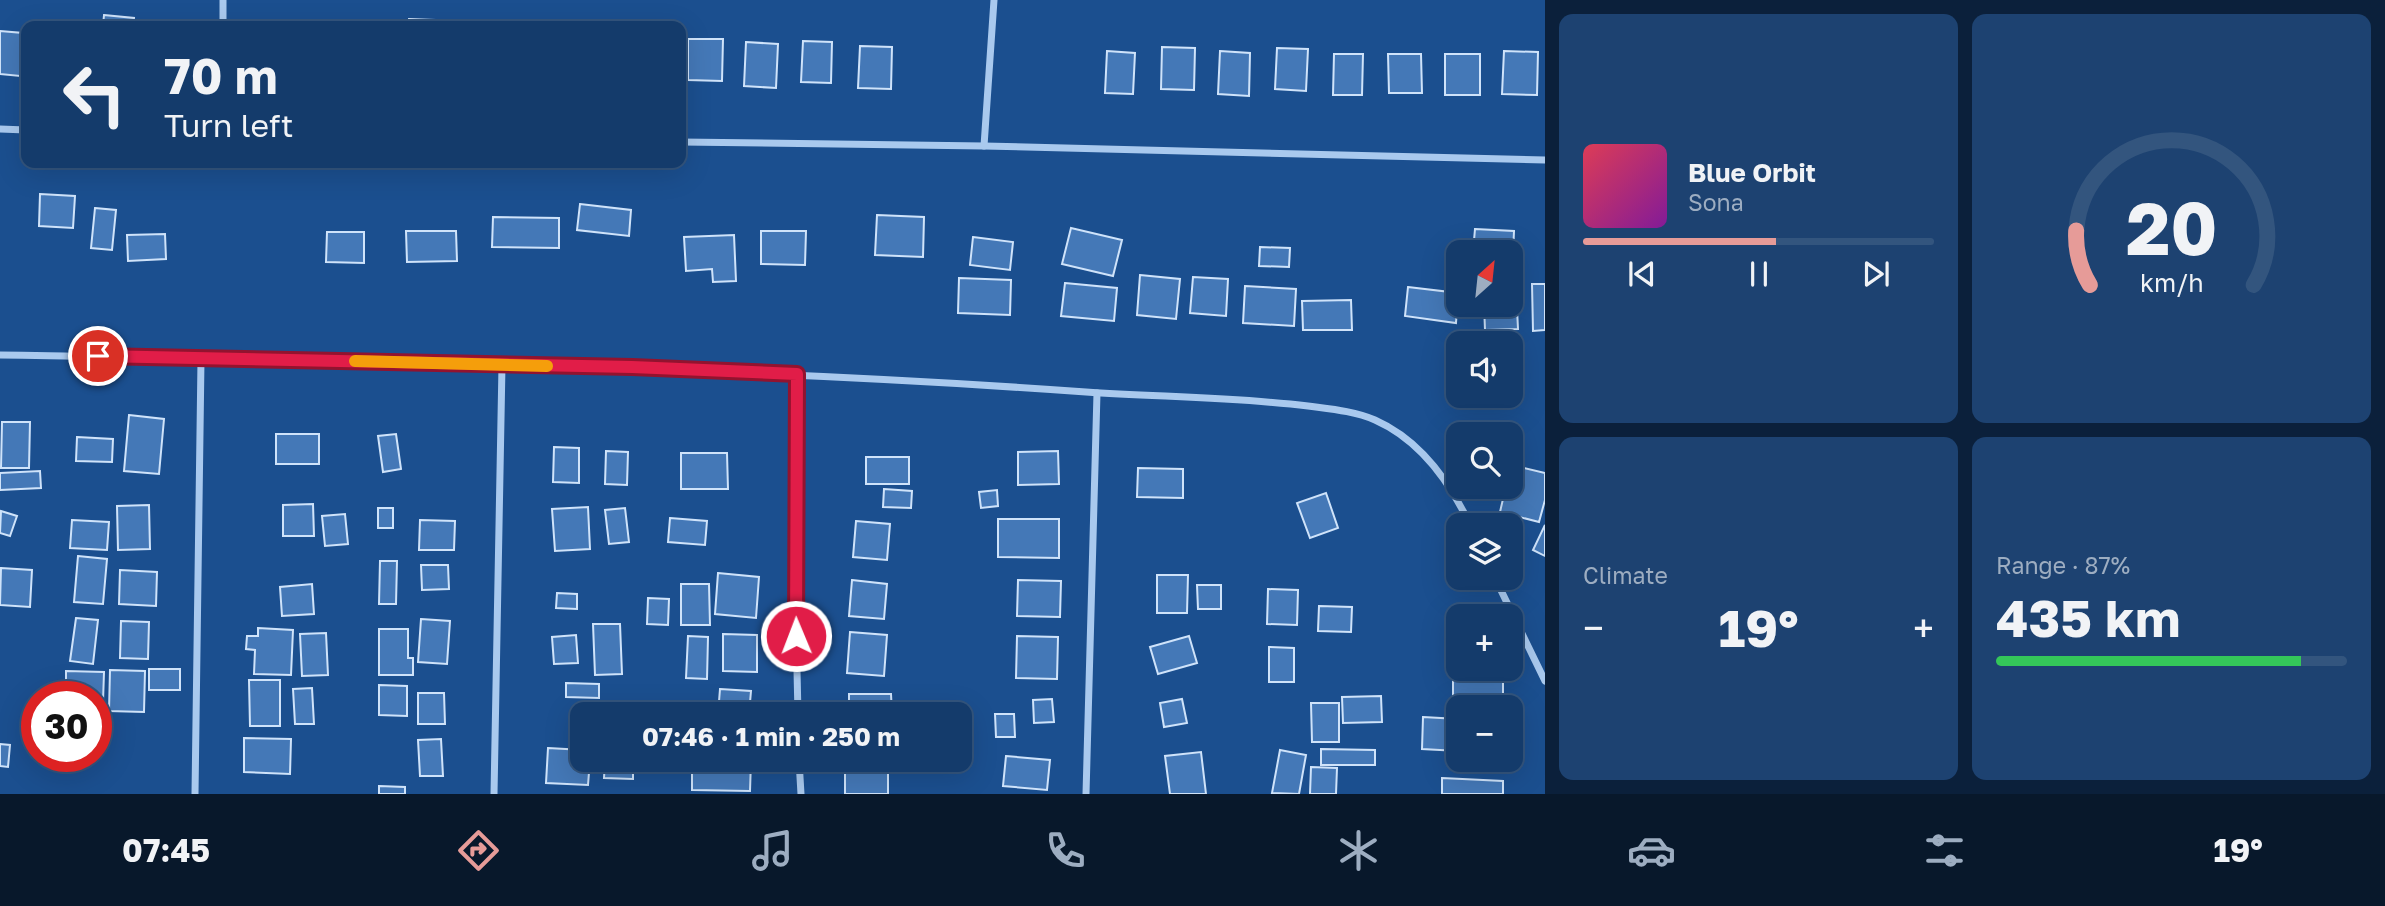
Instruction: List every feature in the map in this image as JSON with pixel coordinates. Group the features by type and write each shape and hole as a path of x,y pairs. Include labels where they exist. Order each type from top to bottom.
{"street":[{"path":"223,0 223,21"},
{"path":"984,146 994,0"},
{"path":"0,129 21,130"},
{"path":"686,142 984,146 1545,160"},
{"path":"0,355 632,367 1274,402 1341,411 1373,419 1398,432 1422,451 1459,500 1465,513"},
{"path":"195,794 201,359"},
{"path":"494,794 502,365"},
{"path":"797,374 794,584 798,702"},
{"path":"1086,794 1097,393"},
{"path":"1501,590 1545,681"},
{"path":"800,772 802,794"}],"building":[{"path":"104,15 134,18 134,21 103,21"},
{"path":"409,19 435,20 435,21"},
{"path":"0,31 21,33 20,76 0,74"},
{"path":"688,39 723,39 722,81 688,80"},
{"path":"803,41 832,42 831,83 801,82"},
{"path":"746,42 778,44 776,88 744,86"},
{"path":"860,46 892,47 891,89 858,88"},
{"path":"1162,47 1195,48 1194,90 1161,89"},
{"path":"1277,48 1308,49 1306,91 1275,89"},
{"path":"1107,51 1135,53 1133,94 1105,93"},
{"path":"1220,51 1250,53 1249,96 1218,94"},
{"path":"1504,51 1538,52 1537,95 1502,94"},
{"path":"1334,54 1363,54 1362,95 1333,95"},
{"path":"1388,54 1421,54 1422,93 1389,93"},
{"path":"1445,54 1480,54 1480,95 1445,95"},
{"path":"40,194 75,196 73,228 39,226"},
{"path":"580,204 631,210 629,236 577,230"},
{"path":"95,208 116,210 112,250 91,248"},
{"path":"877,215 924,217 923,257 875,255"},
{"path":"493,217 559,218 559,248 492,247"},
{"path":"1071,228 1122,240 1113,276 1062,264"},
{"path":"1475,229 1514,231 1514,240 1474,240"},
{"path":"406,231 456,231 457,261 407,262"},
{"path":"761,231 806,231 805,265 761,264"},
{"path":"327,232 364,232 364,263 326,262"},
{"path":"165,234 166,259 128,261 127,235"},
{"path":"734,235 736,281 713,282 712,269 686,271 684,237"},
{"path":"973,237 1013,242 1010,270 970,265"},
{"path":"1260,247 1290,248 1289,267 1259,266"},
{"path":"1140,275 1180,279 1176,319 1137,315"},
{"path":"1193,277 1228,279 1226,316 1190,313"},
{"path":"959,278 1011,280 1010,315 958,313"},
{"path":"1065,283 1117,288 1114,321 1061,316"},
{"path":"1532,284 1545,284 1545,330 1533,331"},
{"path":"1245,286 1296,289 1294,326 1243,323"},
{"path":"1408,287 1446,292 1446,317 1456,317 1456,323 1405,316"},
{"path":"1351,300 1352,330 1303,330 1302,301"},
{"path":"1484,317 1517,317 1518,329 1485,330"},
{"path":"129,415 164,419 159,474 124,471"},
{"path":"2,422 30,422 29,468 1,468"},
{"path":"276,434 319,434 319,464 276,464"},
{"path":"396,434 401,469 383,472 378,436"},
{"path":"77,437 113,439 112,462 76,461"},
{"path":"554,447 579,448 579,483 553,482"},
{"path":"606,451 628,452 627,485 605,484"},
{"path":"1058,451 1059,484 1018,485 1018,452"},
{"path":"681,453 727,453 728,489 681,489"},
{"path":"866,457 909,457 909,484 866,484"},
{"path":"1138,468 1183,469 1183,498 1137,497"},
{"path":"1523,468 1545,473 1545,500 1539,522 1523,518 1523,513 1500,512 1503,499 1523,499"},
{"path":"40,471 41,488 0,490 0,473"},
{"path":"884,489 912,491 911,508 883,507"},
{"path":"997,490 998,506 981,508 979,492"},
{"path":"1326,493 1338,528 1310,538 1297,503"},
{"path":"313,504 314,536 283,536 283,505"},
{"path":"149,505 150,549 118,550 117,506"},
{"path":"588,507 590,549 555,551 552,509"},
{"path":"378,508 393,508 393,528 378,528"},
{"path":"625,508 629,542 609,544 605,510"},
{"path":"1,511 17,516 10,536 0,533"},
{"path":"345,514 348,544 325,546 322,516"},
{"path":"670,518 707,521 705,545 668,542"},
{"path":"998,519 1059,519 1059,558 998,557"},
{"path":"72,520 109,522 107,550 70,548"},
{"path":"420,520 455,521 454,550 419,550"},
{"path":"856,521 890,524 887,560 853,557"},
{"path":"1545,525 1545,556 1533,550"},
{"path":"78,556 107,559 103,604 74,602"},
{"path":"380,561 397,561 396,604 379,604"},
{"path":"421,565 448,565 449,589 422,590"},
{"path":"1,568 32,570 30,607 0,605"},
{"path":"120,570 157,572 156,606 119,604"},
{"path":"718,573 759,577 756,618 715,614"},
{"path":"1157,575 1188,575 1187,613 1157,613"},
{"path":"852,580 887,584 884,619 849,616"},
{"path":"1018,580 1061,581 1060,617 1017,616"},
{"path":"312,584 314,614 282,616 280,587"},
{"path":"681,584 709,584 710,625 681,625"},
{"path":"1197,585 1221,585 1221,609 1198,609"},
{"path":"1268,589 1298,590 1297,625 1267,624"},
{"path":"557,593 577,594 577,609 556,608"},
{"path":"648,598 669,599 668,625 647,624"},
{"path":"1319,606 1352,607 1351,632 1318,631"},
{"path":"76,618 98,620 93,664 70,661"},
{"path":"421,619 450,621 447,664 418,662"},
{"path":"121,621 149,622 148,659 120,658"},
{"path":"593,624 620,624 622,674 595,675"},
{"path":"258,628 293,630 291,675 254,674 255,650 246,649 247,636 258,636"},
{"path":"379,629 408,629 408,658 413,658 413,675 379,675"},
{"path":"850,632 887,635 884,676 847,673"},
{"path":"326,633 328,675 302,676 300,634"},
{"path":"723,634 757,635 757,672 723,671"},
{"path":"576,635 578,663 554,664 552,637"},
{"path":"688,636 708,637 707,679 686,678"},
{"path":"1017,636 1058,637 1057,679 1016,678"},
{"path":"1189,636 1197,663 1158,674 1150,647"},
{"path":"1269,647 1294,648 1294,682 1269,682"},
{"path":"149,669 180,669 180,690 149,690"},
{"path":"110,670 145,671 144,712 112,711 112,681 110,681"},
{"path":"66,671 104,672 104,681 66,681"},
{"path":"249,680 280,680 280,726 250,726"},
{"path":"1453,681 1503,681 1503,695 1453,695"},
{"path":"566,683 599,684 599,698 566,697"},
{"path":"379,685 407,686 407,716 379,715"},
{"path":"312,688 314,724 295,724 293,689"},
{"path":"720,689 751,691 750,702 719,702"},
{"path":"418,693 444,693 445,724 418,724"},
{"path":"849,694 891,694 891,702 849,702"},
{"path":"1381,696 1382,722 1343,723 1342,697"},
{"path":"1052,699 1054,722 1034,723 1033,700"},
{"path":"1182,699 1187,723 1164,727 1160,703"},
{"path":"1311,703 1339,703 1339,742 1312,742"},
{"path":"995,714 1014,714 1015,737 996,737"},
{"path":"1423,717 1446,718 1446,750 1422,749"},
{"path":"244,738 291,739 290,774 244,772"},
{"path":"441,739 443,776 420,776 418,740"},
{"path":"0,744 10,745 8,767 0,766"},
{"path":"548,748 570,749 570,772 589,772 588,785 546,783"},
{"path":"1321,749 1375,750 1375,765 1321,765"},
{"path":"1280,750 1306,755 1299,794 1272,793"},
{"path":"1201,752 1206,794 1170,794 1165,756"},
{"path":"1006,756 1050,760 1047,790 1003,786"},
{"path":"1311,767 1337,768 1336,794 1310,794"},
{"path":"604,772 633,772 633,779 604,778"},
{"path":"692,772 751,772 750,791 692,790"},
{"path":"845,772 888,772 888,794 845,794"},
{"path":"1442,778 1503,781 1503,794 1442,794"},
{"path":"379,786 405,787 405,794 379,794"}],"slow traffic":[{"path":"355,361 547,366"}],"route":[{"path":"98,356 632,367 797,374 794,584 796,636"}]}
